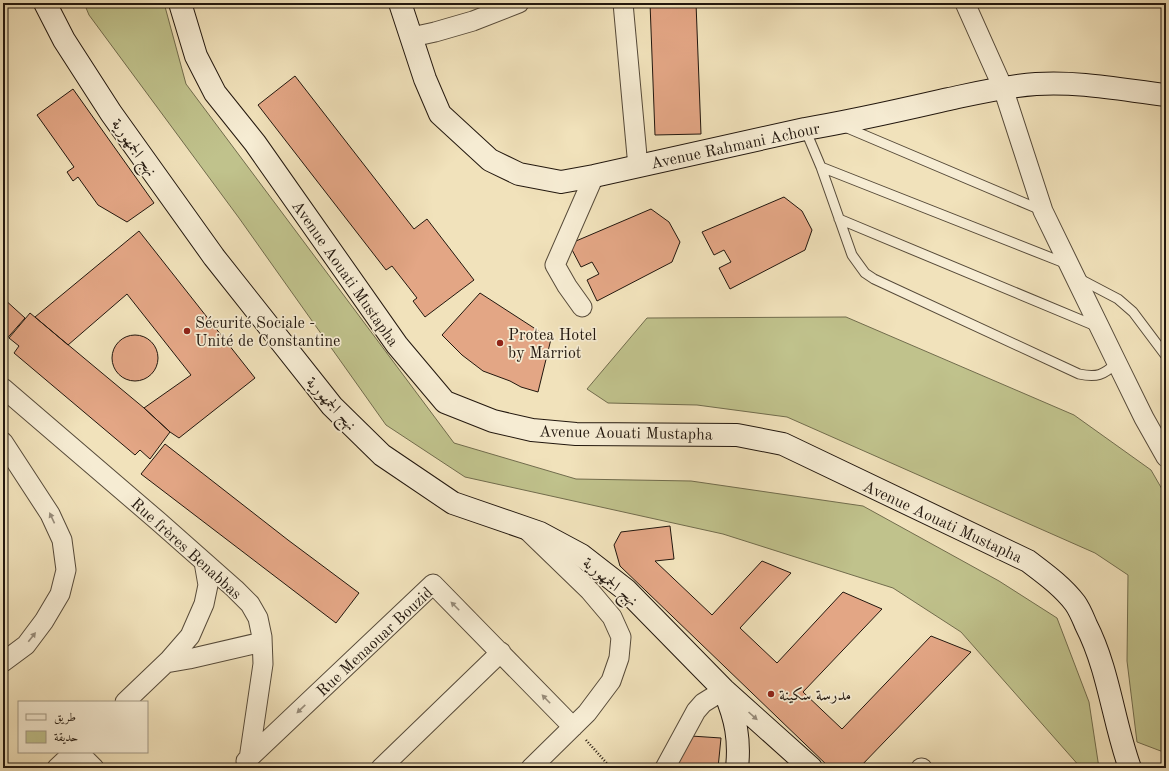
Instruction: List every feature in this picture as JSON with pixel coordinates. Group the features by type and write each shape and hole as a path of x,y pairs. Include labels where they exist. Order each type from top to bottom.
{"main road":[{"name":"نهج الجمهورية","path":"45,3 64,40 111,113 142,157 214,257 332,406 382,455 453,504 540,533 581,555 626,590 724,690 811,768"},
{"name":"Avenue Aouati Mustapha","path":"180,3 196,56 215,93 255,143 397,345 445,402 493,421 532,430 576,434 737,435 783,444 1028,561 1050,577 1077,605 1093,638 1106,676 1115,720 1130,768"},
{"name":"Avenue Rahmani Achour","path":"400,3 425,79 440,114 490,160 519,174 561,182 638,167 805,129 837,124 1003,88 1055,83 1166,95"},
{"path":"724,690 733,710 737,729 737,768"}],"street":[{"path":"412,37 473,21 519,3"},
{"path":"623,3 638,167"},
{"path":"965,3 1003,88 1043,210 1099,328 1144,418 1166,456"},
{"path":"582,307 566,286 555,265 594,176"},
{"name":"Rue frères Benabbas","path":"3,388 235,589 250,604 258,618 262,642 263,664 244,764"},
{"path":"3,442 50,514 62,540 66,570 60,594 44,621 26,645 3,662"},
{"path":"526,528 590,591 612,617 620,637 619,658 611,681 588,713 531,768"},
{"path":"126,701 166,663 190,636 204,604 208,584 204,562"},
{"name":"Rue Menaouar Bouzid","path":"244,764 433,584 573,727"},
{"path":"166,663 189,660 262,642"},
{"path":"381,768 501,652"},
{"path":"665,768 696,711 703,703 724,690"},
{"path":"57,768 73,753"},
{"path":"79,753 94,768"}],"lane":[{"path":"837,124 1043,210"},
{"path":"805,129 821,167 838,219 852,255 861,268 874,279 1079,374 1088,376 1097,375 1106,372 1117,364"},
{"path":"821,167 1071,270 1126,305 1166,356"},
{"path":"838,219 1099,328"}],"path":[{"path":"573,727 611,768"}],"green space":[{"path":"84,3 164,3 186,84 454,443 576,479 691,481 863,506 999,581 1057,618 1089,702 1099,768 1081,768 961,632 893,588 723,534 465,477 386,425 239,218 89,15"},
{"path":"846,317 1074,415 1151,470 1166,496 1166,753 1137,742 1127,661 1128,575 1095,553 787,417 697,405 608,403 587,389 647,318"}],"building":[{"path":"650,3 696,3 701,134 655,135"},
{"path":"295,76 414,229 427,219 474,280 425,317 413,301 417,298 392,266 386,270 258,105"},
{"path":"73,89 154,203 127,222 98,205 78,177 73,181 67,172 74,167 37,115"},
{"path":"784,197 802,211 812,230 805,250 730,289 719,268 731,262 724,250 714,255 702,232"},
{"path":"651,209 669,222 680,242 672,262 597,301 587,280 599,274 592,262 581,267 569,244"},
{"name":"Sécurité Sociale - Unité de Constantine","path":"139,231 255,378 179,438 170,432 144,408 191,375 127,294 68,345 35,317"},
{"name":"Protea Hotel by Marriot","path":"480,293 551,339 538,392 521,387 510,381 483,371 462,355 442,335"},
{"path":"3,298 25,318 3,343"},
{"path":"30,313 144,408 170,432 150,459 140,450 135,455 14,353 19,346 9,338"},
{"path":"140,335 152,341 157,349 157,367 152,375 144,380 130,381 118,375 113,367 112,353 118,341 126,336"},
{"path":"165,444 288,540 359,593 336,623 141,474"},
{"path":"670,526 674,559 655,561 712,615 762,561 791,573 740,628 777,663 843,592 882,609 803,692 842,729 931,636 971,652 859,768 830,768 620,566 614,545 621,532"},
{"path":"691,736 721,738 718,768 673,768"}],"place":[{"name":"Sécurité Sociale - Unité de Constantine","path":"187,331"},
{"name":"Protea Hotel by Marriot","path":"500,343"},
{"name":"مدرسة سكينة","path":"771,694"}]}
